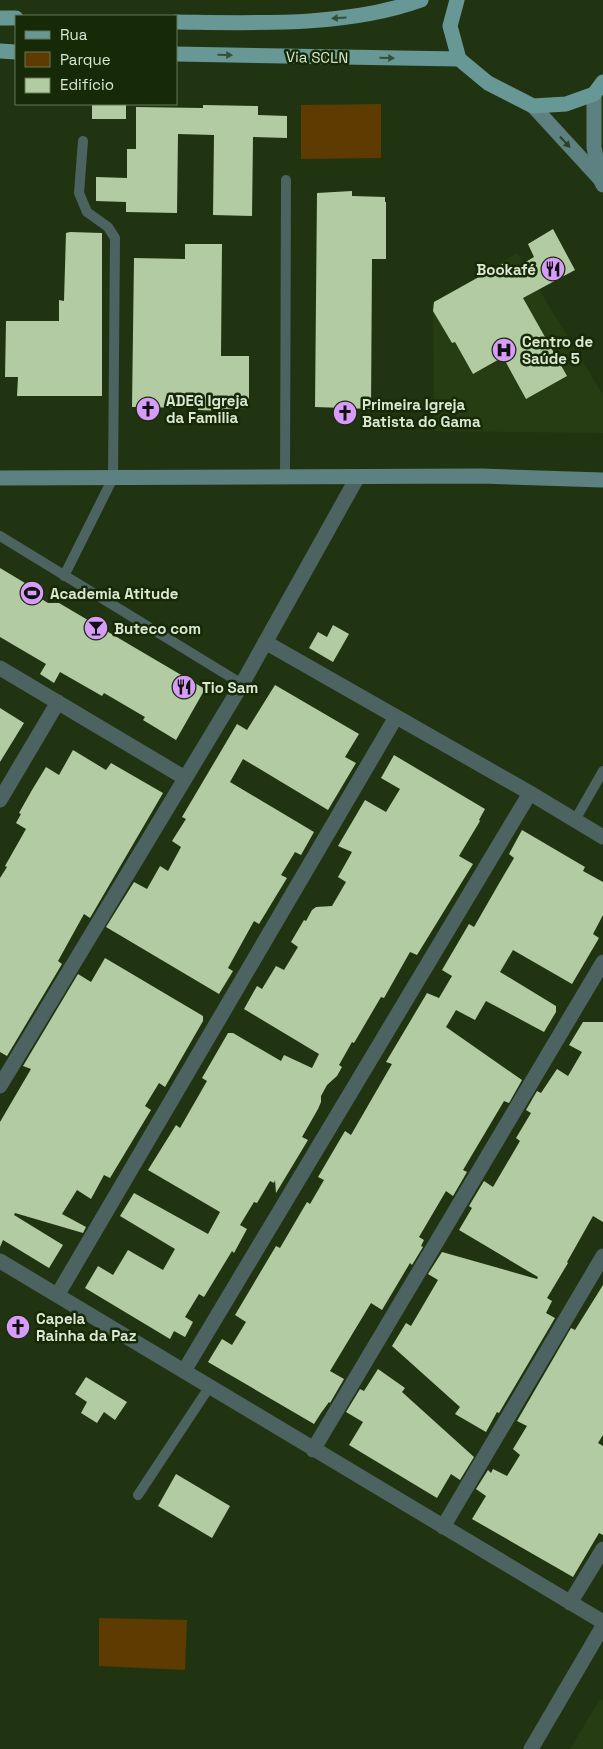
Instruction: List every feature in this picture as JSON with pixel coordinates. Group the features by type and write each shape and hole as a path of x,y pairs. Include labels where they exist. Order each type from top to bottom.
{"main road":[{"path":"178,22 249,23 348,18 421,0"},
{"path":"457,0 450,26 459,59 488,82 533,106 566,104 598,88"},
{"path":"0,18 15,18"},
{"path":"0,51 15,52"},
{"name":"Via SCLN","path":"178,54 459,59"}],"street":[{"path":"598,88 594,147 601,182"},
{"path":"533,106 601,182"},
{"path":"0,478 481,476 603,480"},
{"path":"0,1086 242,684 357,478"},
{"path":"265,642 603,836"},
{"path":"0,668 185,778"},
{"path":"0,800 58,702"},
{"path":"58,1294 396,717"},
{"path":"184,1371 530,793"},
{"path":"313,1450 603,962"},
{"path":"443,1527 603,1256"},
{"path":"0,1261 603,1622"},
{"path":"570,1603 603,1549"},
{"path":"532,1749 603,1626"}],"lane":[{"path":"64,576 113,478 115,238 108,227 87,212 79,193 83,141"},
{"path":"285,477 286,180"},
{"path":"0,536 242,684"},
{"path":"575,820 603,771"},
{"path":"138,1495 210,1386"}],"shaded area":[{"name":"Centro de Saúde 5","path":"517,253 603,395 603,433 434,431 433,304"},
{"path":"600,1699 603,1700 603,1749 570,1749"}],"green space":[{"path":"381,104 381,158 301,159 301,105"},
{"path":"99,1618 187,1620 185,1670 99,1666"}],"building":[{"path":"92,105 126,105 126,119 92,119"},
{"path":"203,105 258,106 258,115 287,116 287,138 253,137 252,216 213,215 214,135 178,134 177,213 126,212 126,202 96,201 96,177 127,178 127,149 136,149 136,107 203,108"},
{"path":"352,191 352,196 385,197 386,202 386,259 372,259 371,409 315,407 317,193"},
{"path":"553,229 575,270 523,298 567,376 526,399 503,357 473,374 455,342 452,343 433,311 434,302 504,263 509,272 534,257 528,244"},
{"path":"66,233 102,233 102,396 17,396 18,377 5,377 6,321 59,321 59,300 64,301"},
{"path":"185,244 222,244 221,356 249,356 249,403 247,403 247,408 223,409 223,411 198,410 198,408 132,407 134,258 185,259"},
{"path":"0,568 35,589 32,593 48,603 59,603 205,689 176,740 143,720 145,717 104,693 102,696 60,672 54,683 40,674 46,664 0,637"},
{"path":"333,625 349,634 333,662 309,648 318,632 327,637"},
{"path":"275,685 359,734 345,757 356,763 328,810 243,759 230,782 314,832 301,855 295,852 281,875 287,878 259,924 254,921 228,968 233,971 219,994 106,927 134,882 147,889 160,866 168,871 181,847 172,841 186,819 182,817 237,724 247,730"},
{"path":"0,708 24,723 0,762"},
{"path":"73,750 106,770 111,763 163,793 90,918 84,914 58,961 62,964 7,1056 0,1052 0,878 26,829 16,823 21,814 19,813 32,790 46,767 59,775"},
{"path":"394,755 485,809 459,856 473,864 417,955 410,952 384,998 381,997 354,1043 352,1042 339,1065 342,1067 337,1076 327,1085 321,1096 318,1109 302,1137 308,1140 276,1193 275,1180 274,1183 270,1181 257,1203 254,1202 240,1225 247,1229 234,1253 232,1251 204,1297 199,1294 185,1317 193,1322 185,1337 174,1331 170,1339 85,1288 98,1266 113,1275 128,1250 163,1270 175,1249 120,1216 134,1193 208,1234 220,1212 148,1170 176,1125 180,1128 207,1081 202,1078 228,1033 233,1033 281,1061 284,1055 312,1068 319,1054 244,1009 257,986 262,989 276,966 284,970 298,947 291,942 312,910 316,907 332,906 346,882 338,877 352,852 338,846 365,800 386,812 400,789 381,778"},
{"path":"522,830 585,867 583,871 603,882 603,915 593,934 599,938 572,984 513,950 500,972 556,1006 556,1012 544,1032 486,1001 475,1020 456,1010 446,1027 522,1080 509,1103 504,1101 463,1170 467,1172 453,1196 446,1191 419,1237 424,1240 421,1246 423,1247 412,1265 410,1263 382,1310 371,1303 330,1371 344,1379 330,1403 314,1424 208,1362 222,1339 232,1345 246,1322 235,1315 276,1246 280,1248 307,1202 310,1204 324,1180 318,1177 345,1131 351,1135 392,1064 386,1062 427,993 439,998 452,976 442,970 469,924 474,927 514,858 509,854"},
{"path":"105,958 203,1016 203,1021 165,1087 159,1083 145,1106 151,1110 110,1178 104,1175 91,1199 77,1190 62,1214 86,1227 83,1233 15,1213 14,1215 63,1245 49,1268 3,1240 0,1247 0,1122 31,1069 23,1066 78,974 91,982"},
{"path":"583,1022 603,1022 603,1222 593,1216 567,1262 547,1298 552,1301 546,1313 555,1318 486,1432 455,1414 460,1407 392,1346 406,1323 411,1326 438,1280 428,1274 442,1252 537,1279 538,1277 459,1230 472,1208 469,1206 484,1181 493,1187 520,1141 516,1138 531,1113 526,1110 537,1091 541,1093 557,1069 568,1076 582,1052 569,1045"},
{"path":"603,1285 603,1435 598,1443 603,1446 603,1535 599,1533 573,1577 472,1519 486,1496 476,1489 488,1470 491,1473 493,1469 507,1476 520,1455 513,1449 527,1426 517,1421 571,1328 575,1330"},
{"path":"378,1369 405,1388 402,1392 474,1457 460,1480 451,1474 437,1498 349,1445 363,1422 346,1412 360,1389 364,1391"},
{"path":"86,1377 127,1402 115,1420 104,1412 97,1423 81,1413 87,1402 75,1394"},
{"path":"176,1474 230,1506 212,1538 158,1506"}],"place":[{"name":"Bookafé","path":"553,269"},
{"name":"Centro de Saúde 5","path":"504,350"},
{"name":"ADEG Igreja da Familia","path":"148,409"},
{"name":"Primeira Igreja Batista do Gama","path":"345,413"},
{"name":"Academia Atitude","path":"32,593"},
{"name":"Buteco com","path":"96,628"},
{"name":"Tio Sam","path":"184,687"},
{"name":"Capela Rainha da Paz","path":"18,1327"}]}
